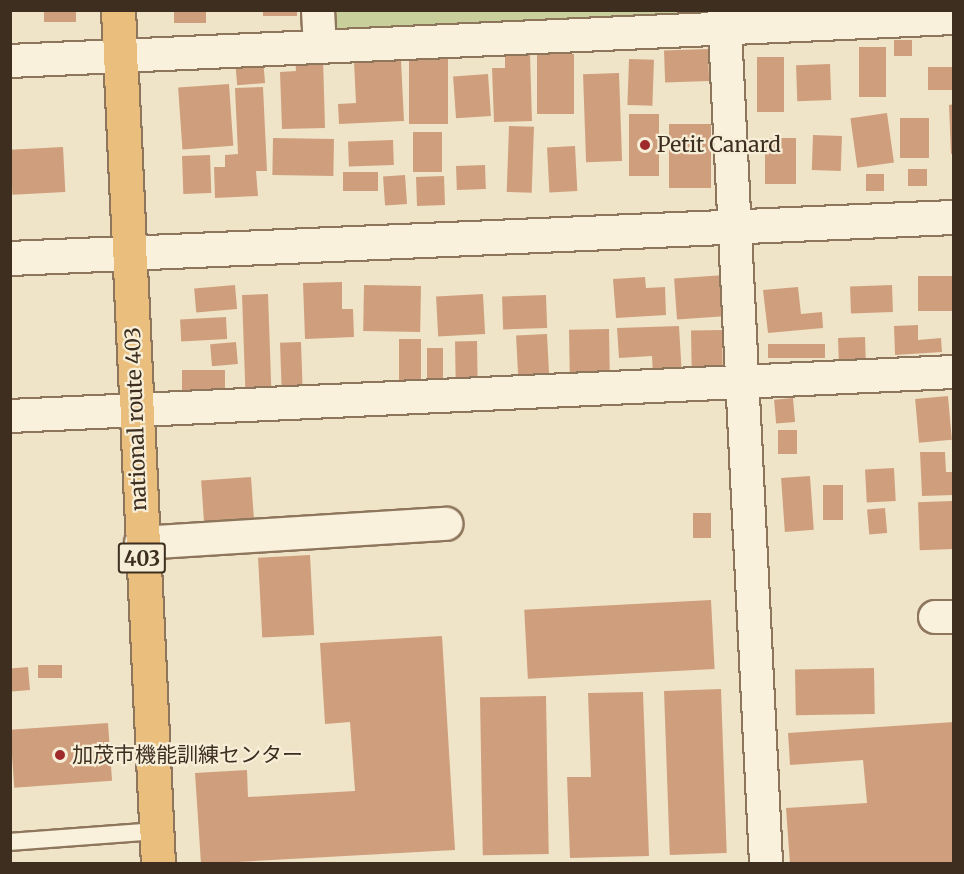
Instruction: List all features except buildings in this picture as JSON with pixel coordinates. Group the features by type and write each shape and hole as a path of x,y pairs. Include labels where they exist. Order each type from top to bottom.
{"highway":[{"name":"national route 403","path":"118,10 130,253 134,410 158,864"}],"street":[{"path":"318,10 320,47"},
{"path":"10,61 320,47 724,19 954,18"},
{"path":"724,19 766,864"},
{"path":"10,258 954,217"},
{"path":"10,416 954,372"},
{"path":"141,543 446,524"}],"lane":[{"path":"10,842 156,831"}],"green space":[{"path":"708,10 709,17 332,34 331,11"}],"place":[{"name":"Petit Canard","path":"645,145"},
{"name":"加茂市機能訓練センター","path":"60,755"}]}
